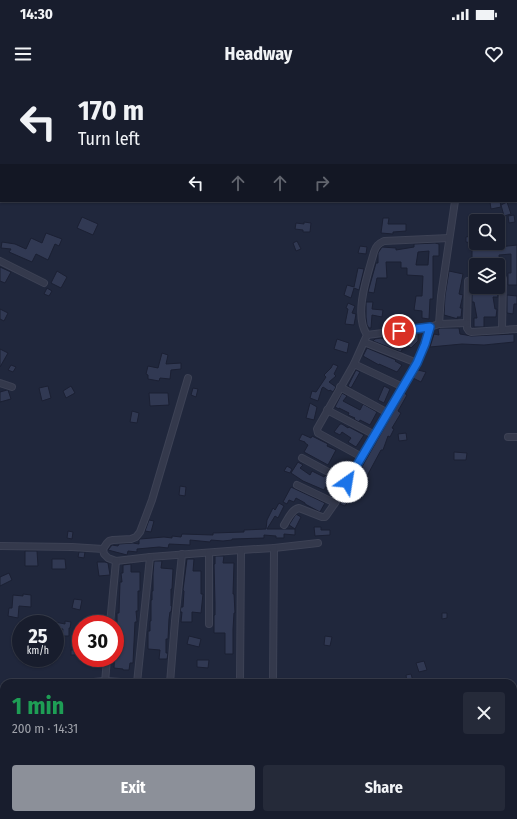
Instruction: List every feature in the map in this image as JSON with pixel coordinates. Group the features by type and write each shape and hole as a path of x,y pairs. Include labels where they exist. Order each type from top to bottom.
{"street":[{"path":"439,324 441,296 455,202"},
{"path":"362,457 318,433 317,429 354,364 367,335 362,316 362,299 376,246 384,241 449,238"},
{"path":"0,261 44,284"},
{"path":"468,281 468,330 471,332 517,329"},
{"path":"502,330 503,294"},
{"path":"367,335 430,327 439,324 467,323"},
{"path":"284,525 292,511 297,508 324,517 335,503 417,363 430,327"},
{"path":"364,342 417,363"},
{"path":"354,364 403,387"},
{"path":"188,378 152,500 140,532 136,537 131,539 109,541 103,549 104,554 108,558 116,561 318,543"},
{"path":"0,383 12,387"},
{"path":"340,388 388,413"},
{"path":"327,410 374,435"},
{"path":"508,438 517,437"},
{"path":"302,458 347,482"},
{"path":"297,485 335,503"},
{"path":"0,546 103,549"},
{"path":"273,679 274,548"},
{"path":"240,679 241,550"},
{"path":"209,553 209,624"},
{"path":"170,679 182,554"},
{"path":"137,679 150,557"},
{"path":"111,615 116,561"},
{"path":"105,679 106,667"}],"building":[{"path":"490,202 500,202 501,207 491,209"},
{"path":"507,202 511,214 505,216 501,205"},
{"path":"514,215 515,222 509,223 508,216"},
{"path":"82,217 98,224 93,235 77,228"},
{"path":"383,218 389,218 388,224 406,224 406,231 393,232 393,234 381,233"},
{"path":"304,222 311,223 310,232 303,232 303,230 295,229 296,223 304,224"},
{"path":"46,233 62,239 59,246 55,244 48,260 36,254 32,262 9,252 11,249 1,248 2,242 15,244 26,249 31,238 42,243"},
{"path":"469,236 469,242 466,242 466,237"},
{"path":"297,241 301,249 296,251 293,243"},
{"path":"414,244 439,244 439,256 433,256 433,299 430,299 429,319 422,318 422,311 414,310 416,296 422,296 423,276 407,275 407,268 401,268 401,262 386,262 387,278 377,278 374,293 368,292 376,263 378,263 378,253 382,247 396,248 396,250 414,247","holes":["429,251 428,265 416,265 418,252"]},
{"path":"517,245 517,285 508,285 508,273 511,273 511,254 499,255 499,258 472,258 472,250 505,250 505,246"},
{"path":"360,246 367,247 366,254 358,253"},
{"path":"0,267 11,272 5,283 0,281"},
{"path":"358,268 364,269 359,290 354,288 351,298 344,295 347,285 354,287"},
{"path":"57,271 67,277 61,288 51,283"},
{"path":"449,271 463,274 459,294 463,295 460,308 462,308 461,317 457,317 458,319 444,315"},
{"path":"47,288 52,291 49,296 44,294"},
{"path":"472,294 498,294 498,297 493,297 495,309 497,309 496,317 484,317 484,327 474,327 474,318 477,318 474,302 472,302"},
{"path":"507,295 517,296 517,304 514,304 513,314 507,313"},
{"path":"366,302 373,302 372,309 383,310 382,317 372,315 371,328 367,325"},
{"path":"348,303 355,306 352,313 356,314 354,325 345,324 348,309 346,308"},
{"path":"0,309 8,313 4,321 0,319"},
{"path":"459,328 460,334 471,336 514,334 514,342 484,345 462,344 430,347 434,334 439,335 438,329"},
{"path":"418,333 418,341 411,348 405,343 401,352 373,341 375,339 384,339 385,337 390,337 393,339 395,336 404,335 411,339 411,334"},
{"path":"337,339 349,343 347,353 334,349"},
{"path":"367,348 396,360 395,361 402,365 397,372 379,365 363,356"},
{"path":"0,349 8,353 0,367"},
{"path":"162,353 168,355 166,364 181,363 181,369 171,370 170,379 160,378 159,381 148,379 148,375 146,374 148,366 158,368"},
{"path":"333,364 338,366 334,374 336,376 329,382 336,387 333,392 323,387 318,401 310,398 312,391 316,392 326,377 324,375"},
{"path":"11,365 16,367 13,372 8,370"},
{"path":"356,370 360,372 351,388 348,386"},
{"path":"418,370 426,372 421,382 413,378"},
{"path":"48,386 51,398 42,401 39,388"},
{"path":"71,386 75,393 66,398 63,391"},
{"path":"384,386 390,389 384,403 378,400"},
{"path":"193,388 198,389 196,397 191,395"},
{"path":"8,390 11,399 0,402 0,392"},
{"path":"149,393 168,393 169,405 150,406"},
{"path":"342,393 347,396 343,401 360,410 363,404 377,412 370,425 360,420 359,422 354,419 355,418 348,415 349,413 335,407"},
{"path":"404,393 407,395 398,411 401,413 392,428 394,429 390,437 388,436 383,450 381,450 367,476 359,472"},
{"path":"310,403 317,407 314,420 306,418"},
{"path":"132,411 139,413 137,423 130,422"},
{"path":"340,424 364,435 356,447 348,442 351,438 342,432 340,435 334,432"},
{"path":"406,433 407,440 399,441 398,434"},
{"path":"302,434 311,438 312,436 336,450 328,465 304,452 308,445 299,440"},
{"path":"454,452 467,453 466,460 454,460"},
{"path":"298,462 303,465 300,468 310,475 312,471 324,477 325,475 337,482 334,488 327,484 324,490 303,481 291,473"},
{"path":"287,466 292,469 290,473 284,471"},
{"path":"180,486 186,487 185,496 179,495"},
{"path":"291,487 325,503 320,512 296,498 294,502 289,500 287,504 283,502"},
{"path":"349,488 351,489 346,497 349,499 345,506 340,504"},
{"path":"279,503 284,506 278,518 275,516 267,529 295,529 295,535 284,534 284,538 276,538 276,536 264,535 264,538 232,539 223,541 211,540 210,542 190,540 190,545 169,544 168,548 159,547 137,549 137,552 128,551 127,555 108,550 112,545 118,546 119,544 133,543 139,544 140,539 164,537 172,538 172,536 181,537 182,534 213,535 213,533 244,532 244,530 266,529 267,520 273,508 275,510"},
{"path":"296,514 301,517 295,529 289,525"},
{"path":"149,520 154,521 151,532 145,531"},
{"path":"314,527 321,527 321,530 330,530 330,535 315,536"},
{"path":"68,531 73,532 72,539 67,538"},
{"path":"25,551 37,551 38,566 25,566"},
{"path":"79,552 85,552 84,558 78,557"},
{"path":"215,556 224,556 223,563 234,563 233,594 235,613 233,629 233,654 225,654 225,633 214,633"},
{"path":"52,559 65,559 66,569 52,569"},
{"path":"187,559 194,559 193,571 201,571 201,594 203,594 201,613 192,612 192,622 181,622 182,612 180,612 181,607 183,607 183,590"},
{"path":"154,561 162,561 161,568 173,569 171,589 172,606 169,619 168,639 166,639 166,653 168,653 167,659 159,659 160,650 148,649 148,631 150,631 151,621"},
{"path":"97,562 108,563 110,575 99,576"},
{"path":"131,564 131,572 140,572 140,591 138,591 138,611 136,611 137,622 135,622 133,663 130,663 129,670 114,668 124,667 124,615 117,615 117,613 119,613 120,582 122,582 121,573 123,573 123,565"},
{"path":"9,573 12,580 0,586 0,577"},
{"path":"23,594 31,595 31,607 19,606 18,615 8,616 9,608 12,608 13,595 23,596"},
{"path":"74,599 82,600 80,610 72,608"},
{"path":"442,613 447,613 447,618 442,619"},
{"path":"65,621 71,622 69,636 64,636"},
{"path":"189,636 201,639 199,647 187,644"},
{"path":"325,636 332,637 330,646 324,645"},
{"path":"197,660 209,660 208,668 197,667"},
{"path":"424,661 427,670 419,672 416,663"},
{"path":"411,674 412,679 407,679 406,675"}],"route":[{"path":"347,482 417,363 430,327 399,331"}]}
